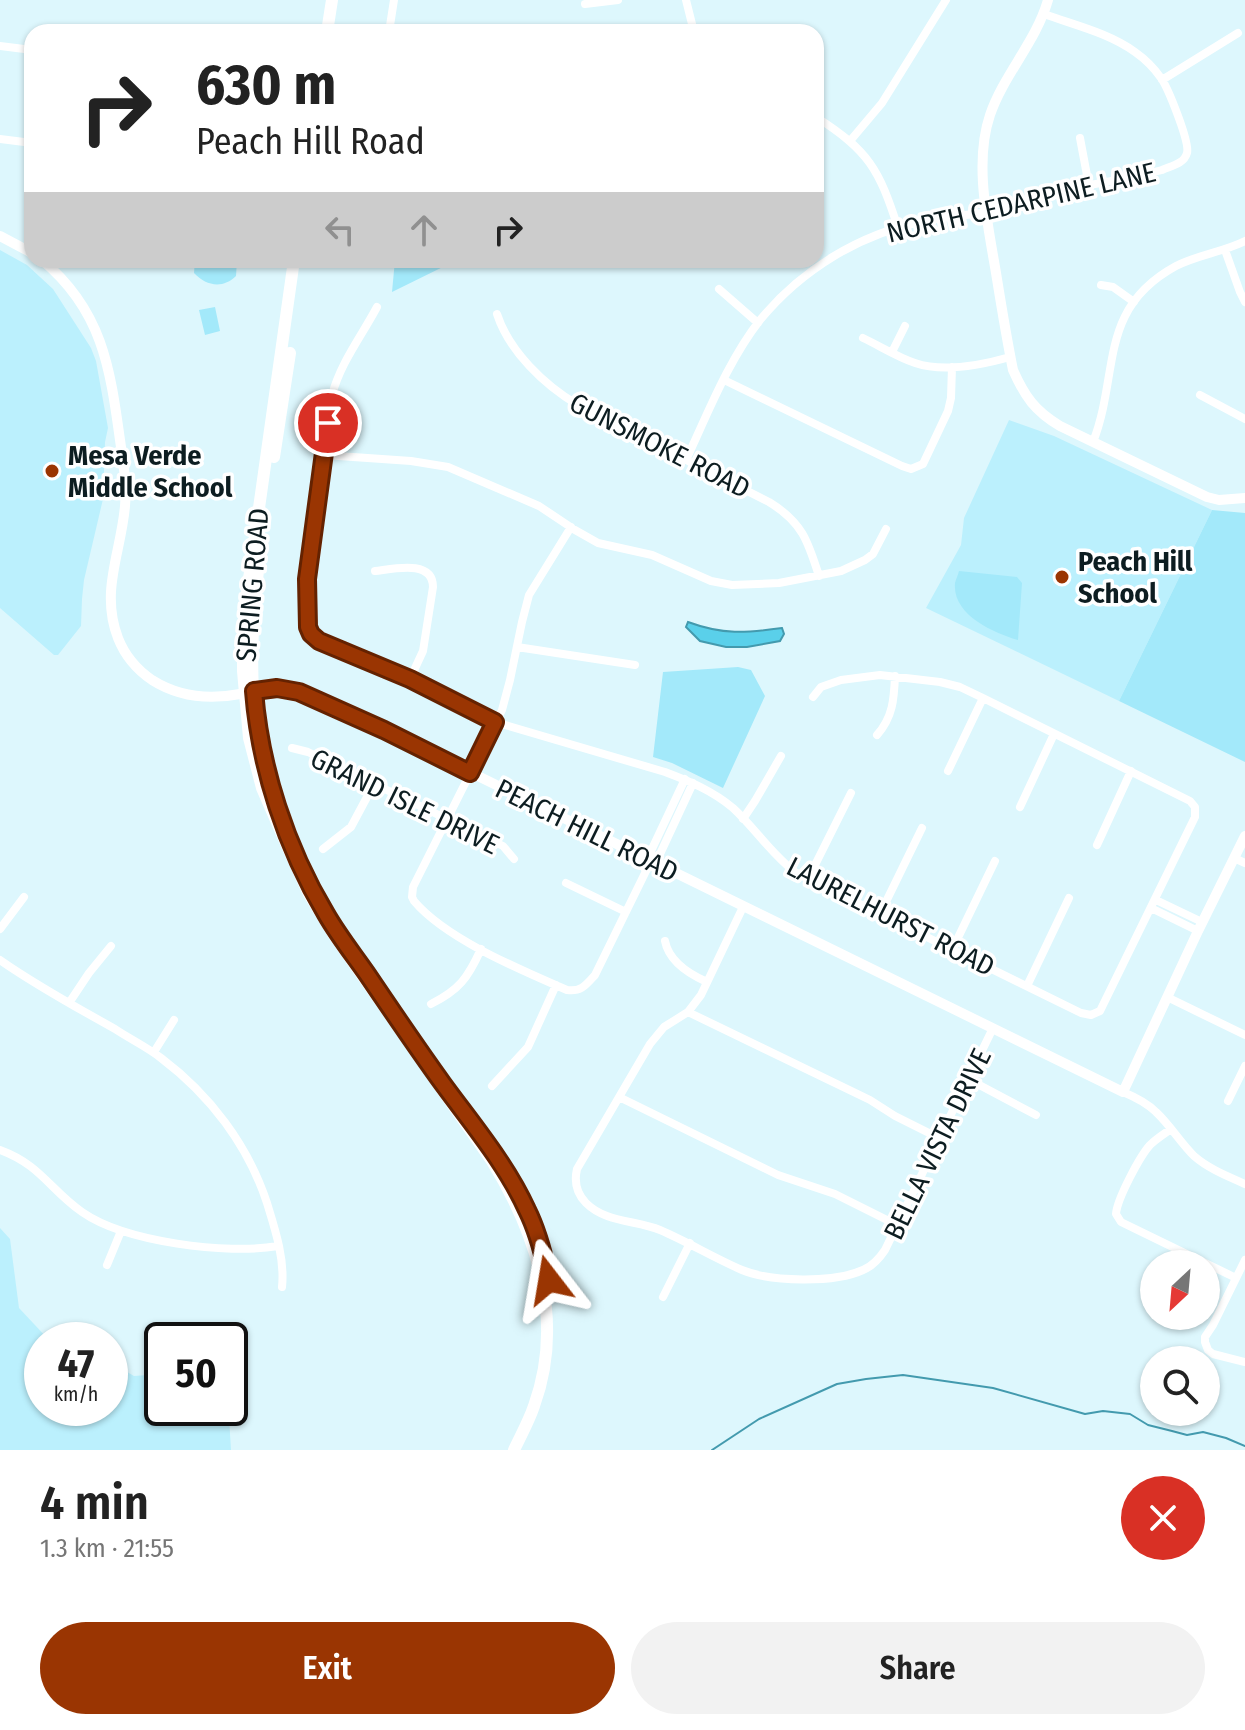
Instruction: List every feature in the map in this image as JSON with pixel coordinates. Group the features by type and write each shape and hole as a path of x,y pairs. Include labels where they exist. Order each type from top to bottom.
{"main road":[{"path":"328,24 332,0"},
{"path":"336,24 340,0"},
{"name":"SPRING ROAD","path":"293,268 247,593 243,643 249,692 265,766 294,849 320,903 391,1010 491,1149 527,1209 537,1235 552,1303 552,1351 549,1379 541,1406 520,1450"},
{"name":"SPRING ROAD","path":"301,268 257,578 249,738 262,788 309,894 346,954 492,1161 517,1205 536,1252 546,1302 547,1351 534,1406 514,1450"}],"street":[{"path":"390,24 394,0"},
{"path":"585,4 618,0"},
{"path":"686,0 692,24"},
{"path":"850,141 882,103 946,0"},
{"path":"1048,0 1029,44 998,97 987,125 982,153 987,212 1013,370 1032,405 1045,417 1207,497 1219,500 1245,498"},
{"path":"1044,14 1118,41 1136,52 1162,80 1238,33"},
{"path":"0,46 24,49"},
{"name":"NORTH CEDARPINE LANE","path":"824,257 898,228 1010,208 1050,193 1143,175 1176,165 1188,150 1162,80"},
{"path":"824,123 862,153 882,181 898,228"},
{"path":"1080,138 1089,186"},
{"path":"0,139 24,142"},
{"path":"0,236 24,249"},
{"path":"1093,442 1105,403 1115,340 1123,319 1142,290 1178,265 1245,241"},
{"path":"1225,250 1245,302"},
{"name":"PEACH HILL ROAD","path":"52,268 85,309 99,337 107,365 125,477 125,507 110,595 112,620 126,656 142,672 172,689 202,697 277,688 299,692 384,730 1123,1092"},
{"name":"NORTH CEDARPINE LANE","path":"686,460 743,345 758,323 810,268"},
{"path":"1101,285 1113,287 1134,302"},
{"path":"719,289 758,323"},
{"name":"LAURELHURST ROAD","path":"377,307 335,382 307,579 308,627 319,641 410,679 495,722 689,781 722,800 795,872 1081,1013 1094,1015 1105,1005 1153,904"},
{"name":"GUNSMOKE ROAD","path":"497,314 502,330 556,391 769,502 791,518 809,543 819,576"},
{"path":"892,352 905,326"},
{"path":"863,338 929,366 952,367 1010,357"},
{"path":"724,380 911,469 923,464 942,425 951,398 952,367"},
{"path":"1200,395 1245,419"},
{"path":"324,455 411,461 448,467 539,506 598,543 652,555 722,583 755,585 841,571 865,560 878,548 886,529"},
{"path":"571,527 529,595 505,702 413,887 412,897 450,932 556,985 579,990 595,975 651,861 651,851 689,781"},
{"path":"375,571 417,568 432,577 423,651 410,679"},
{"path":"517,647 635,665"},
{"path":"813,697 821,687 871,675 949,684 1190,801 1196,812 1187,837 1153,904 1200,926"},
{"path":"877,735 893,707 895,676"},
{"path":"948,771 983,698"},
{"path":"1020,807 1054,734"},
{"name":"GRAND ISLE DRIVE","path":"292,748 308,752 503,846 514,859"},
{"path":"743,819 781,756"},
{"path":"1097,845 1131,771"},
{"path":"323,849 351,827 374,784"},
{"path":"808,879 851,793"},
{"path":"880,914 922,828"},
{"path":"1245,836 1123,1092 1156,1112 1195,1157 1219,1173 1245,1184"},
{"path":"1234,858 1245,863"},
{"path":"952,950 995,861"},
{"path":"566,883 626,912"},
{"path":"0,929 24,897"},
{"path":"1027,986 1069,898"},
{"path":"743,907 701,995 688,1012 657,1034 619,1097 778,1175 826,1190 897,1225"},
{"path":"665,941 676,963 707,982"},
{"path":"69,1003 111,946"},
{"path":"431,1004 462,983 481,949"},
{"path":"0,960 33,983 154,1052 211,1105 236,1138 264,1194 278,1246 282,1287"},
{"path":"492,1086 528,1047 556,985"},
{"path":"1167,997 1245,1035"},
{"path":"688,1012 870,1100 939,1138"},
{"path":"154,1052 174,1020"},
{"name":"BELLA VISTA DRIVE","path":"619,1097 579,1165 577,1187 585,1202 608,1216 656,1228 758,1275 836,1277 861,1271 876,1262 885,1250 993,1028"},
{"path":"1228,1101 1245,1066"},
{"path":"968,1079 1036,1115"},
{"path":"1171,1129 1150,1145 1140,1159 1118,1203 1116,1214 1121,1222 1236,1278"},
{"path":"0,1150 36,1169 79,1210 97,1222 121,1231 226,1249 278,1246"},
{"path":"107,1265 121,1231"},
{"path":"663,1297 690,1243"},
{"path":"1245,1260 1205,1337 1206,1348 1213,1354 1245,1362"}],"shaded area":[{"name":"Mesa Verde Middle School","path":"0,250 24,263 24,268 30,268 53,289 91,348 108,428 103,499 84,580 81,626 58,655 54,655 0,608"},
{"path":"194,268 236,268 236,276 220,284 209,283 194,273"},
{"path":"394,268 441,268 392,292"},
{"path":"215,307 220,331 205,335 199,310"},
{"name":"Peach Hill School","path":"1009,420 1054,436 1212,510 1119,701 926,608 961,545 964,518"},
{"path":"1212,510 1245,513 1245,762 1119,701"},
{"path":"959,571 1017,577 1022,583 1018,640 998,633 967,613 956,594 955,583"},
{"path":"688,622 735,632 782,628 784,634 780,641 726,647 700,641 686,627"},
{"path":"738,667 751,670 765,696 723,788 653,757 663,672"},
{"path":"0,1228 10,1239 19,1308 32,1322 24,1322 24,1426 128,1426 128,1372 134,1376 144,1375 144,1426 230,1426 231,1450 0,1450"}],"waterway":[{"path":"712,1450 759,1419 837,1384 903,1375 993,1388 1085,1414 1103,1411 1130,1414 1148,1425 1187,1435 1203,1432 1245,1446"}],"place":[{"name":"Mesa Verde Middle School","path":"52,471"},
{"name":"Peach Hill School","path":"1062,577"}],"route":[{"path":"328,423 307,579 307,616 311,634 319,641 410,679 495,722 470,773 299,692 277,688 254,691 265,766 294,849 320,903 511,1181 537,1235 549,1280"}]}
